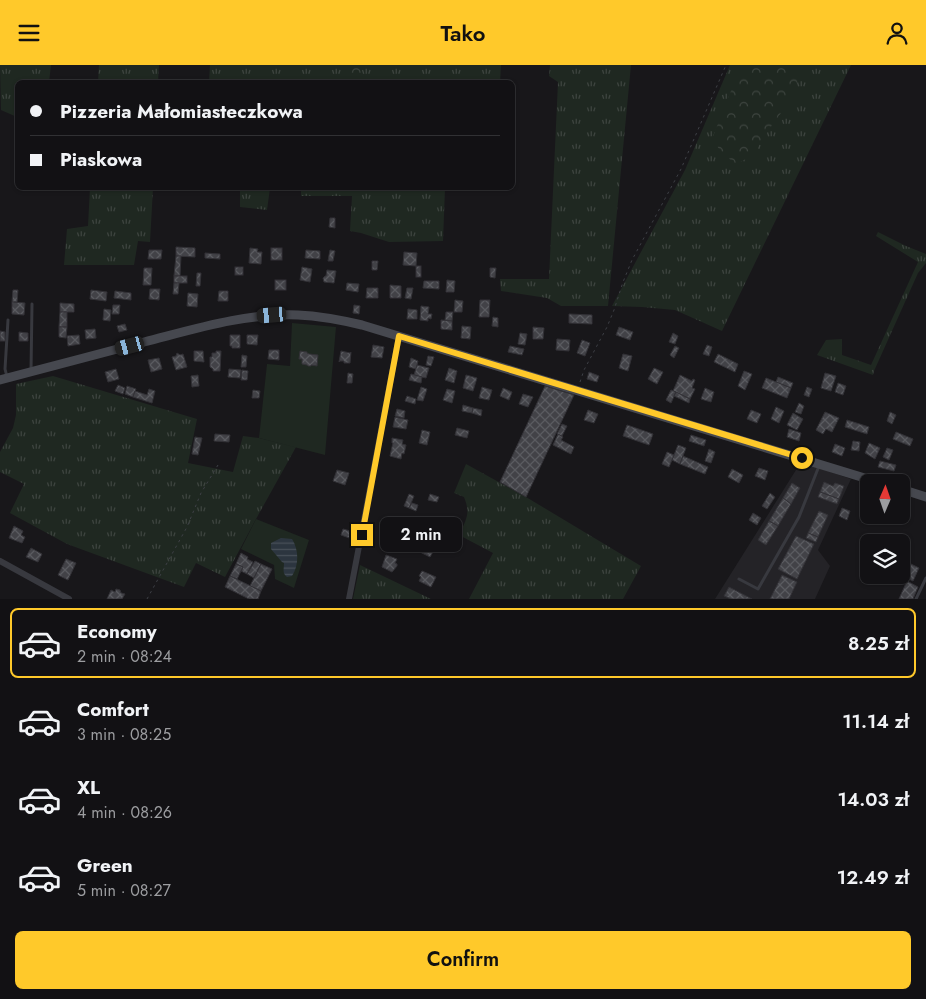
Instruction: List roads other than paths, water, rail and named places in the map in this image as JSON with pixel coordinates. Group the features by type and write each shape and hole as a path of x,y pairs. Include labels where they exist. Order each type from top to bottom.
{"main road":[{"path":"3,379 221,323 264,316 297,315 338,319 860,476"},
{"path":"910,492 926,497"}],"street":[{"path":"349,599 399,336"},
{"path":"0,561 69,599"}],"lane":[{"path":"31,372 32,303"},
{"path":"3,379 8,321"},
{"path":"740,579 758,589 799,517 820,463"},
{"path":"916,599 926,578"}]}
